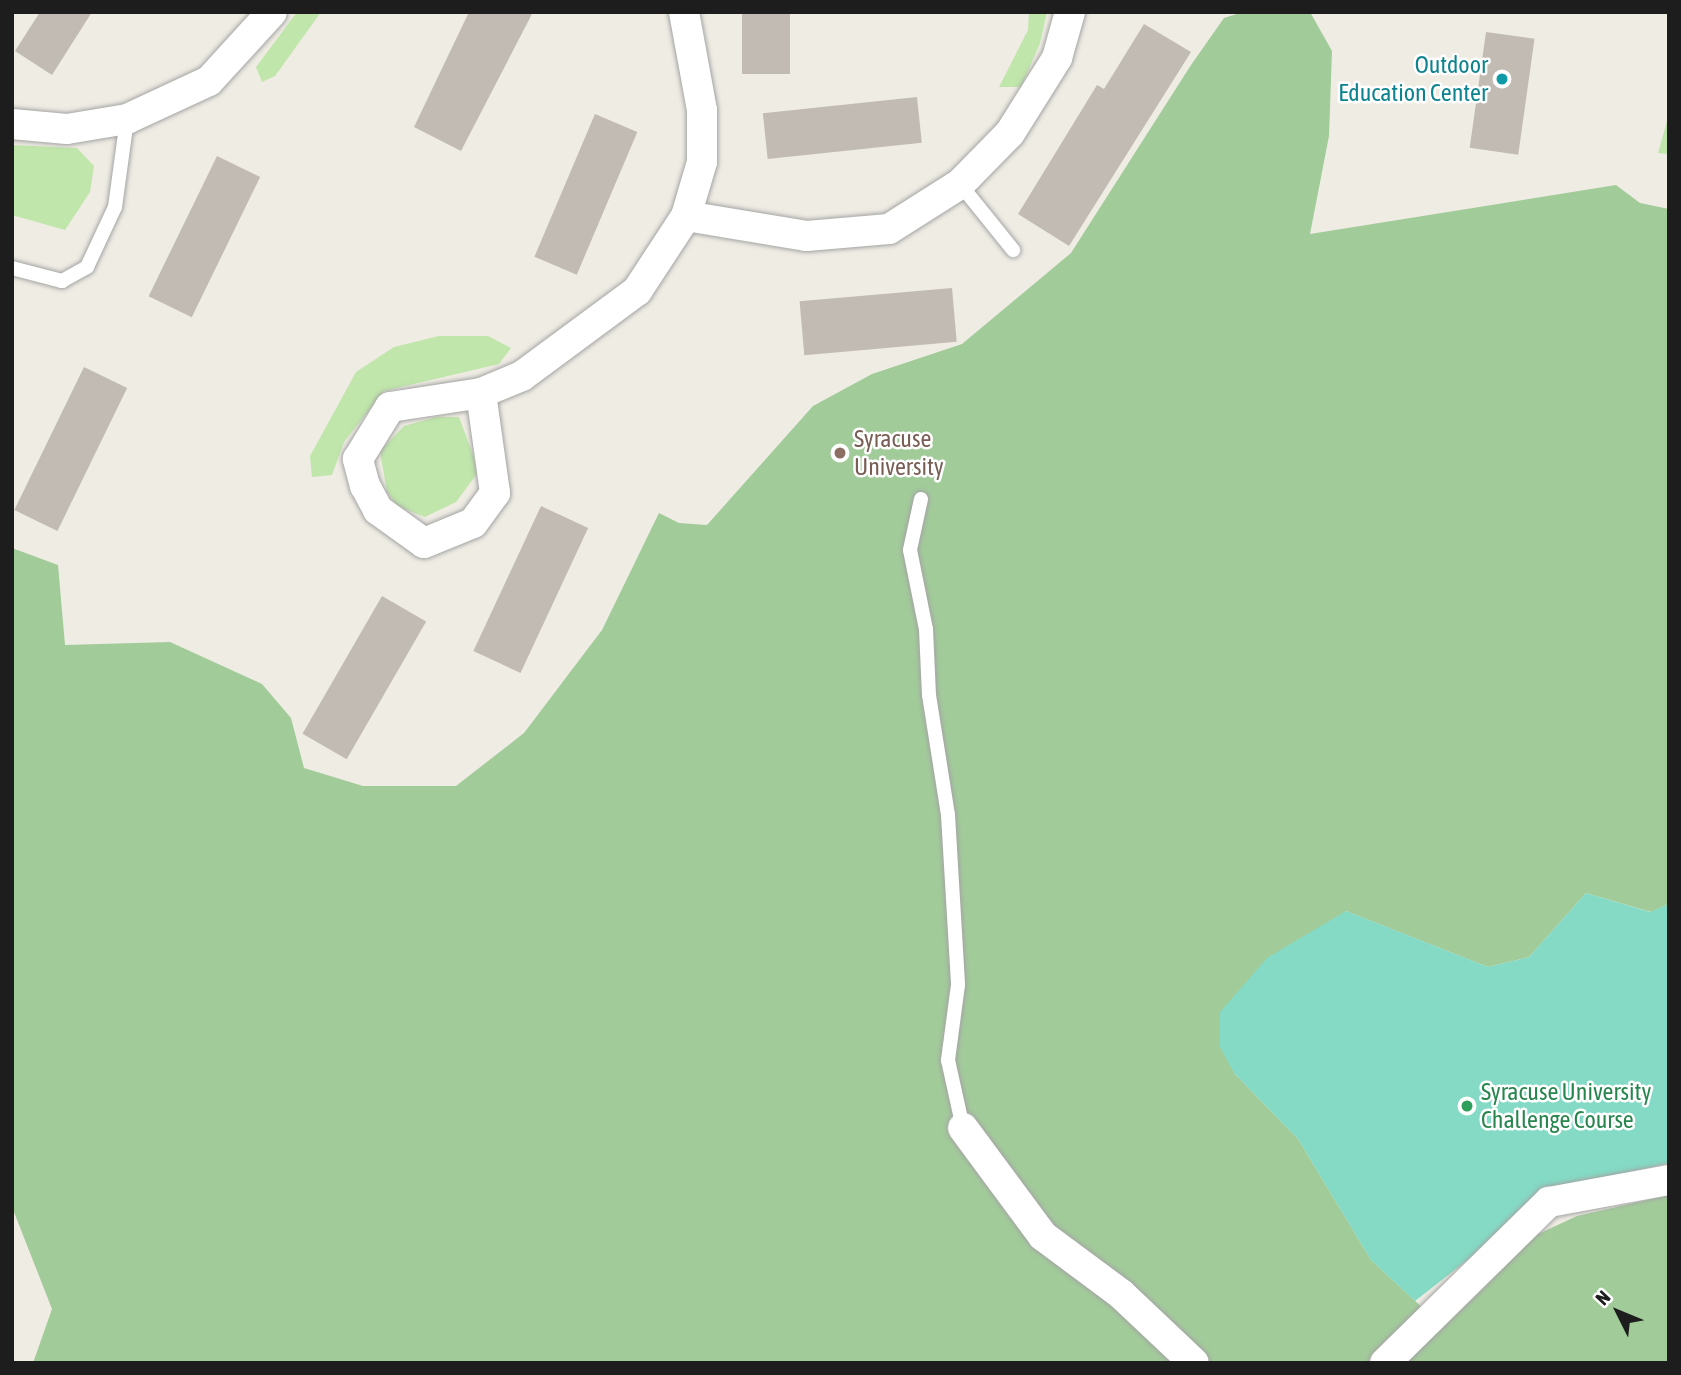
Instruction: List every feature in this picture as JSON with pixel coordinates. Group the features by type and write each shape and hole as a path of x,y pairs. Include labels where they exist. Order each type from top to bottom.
{"street":[{"path":"12,124 66,129 127,119 209,81 272,12"},
{"path":"481,393 495,493 472,523 424,543 378,510 358,459 390,407 481,393 522,376 637,291 687,216 702,162 702,110 684,12"},
{"path":"687,216 807,236 889,229 960,184 1010,134 1057,58 1070,12"},
{"path":"964,1128 1043,1236 1121,1294 1194,1363"},
{"path":"1385,1363 1549,1202 1669,1180"}],"lane":[{"path":"12,268 62,281 87,267 115,207 127,119"},
{"path":"960,184 1013,250"},
{"path":"921,499 909,550 926,629 929,695 948,816 958,985 947,1060 964,1128"}],"green space":[{"path":"297,12 321,12 275,76 262,82 256,67"},
{"path":"1029,12 1047,12 1040,43 1021,87 999,87 1028,30"},
{"path":"1243,12 1310,12 1332,51 1329,136 1310,234 1616,185 1640,203 1669,209 1669,904 1651,912 1586,893 1529,957 1488,967 1346,911 1234,1073 1298,1139 1371,1260 1441,1325 1508,1248 1577,1216 1669,1195 1669,1363 33,1363 52,1309 12,1207 12,548 58,565 65,645 170,642 262,684 291,718 304,768 363,786 456,786 524,733 602,630 659,513 679,523 707,525 813,406 872,374 962,344 1071,253 1224,18"},
{"path":"1669,114 1669,154 1658,153"},
{"path":"12,145 77,148 94,166 90,192 65,230 12,215"},
{"path":"439,336 488,336 511,348 499,364 384,391 344,442 332,475 312,477 310,456 356,372 394,347"},
{"path":"436,417 459,417 479,471 456,502 425,517 397,506 387,492 380,451 404,426"},
{"name":"Syracuse University Challenge Course","path":"1586,893 1650,912 1669,904 1669,1163 1557,1190 1415,1301 1371,1260 1298,1139 1234,1073 1220,1047 1220,1012 1267,958 1346,911 1488,967 1529,957"}],"building":[{"path":"40,12 92,12 52,75 15,51"},
{"path":"469,12 533,12 461,151 414,127"},
{"path":"742,12 790,12 790,74 742,74"},
{"path":"1144,24 1191,52 1069,246 1018,214 1097,85 1104,89"},
{"name":"Outdoor Education Center","path":"1486,32 1535,39 1518,155 1470,148"},
{"path":"917,97 922,143 768,159 763,113"},
{"path":"595,114 637,132 577,275 534,257"},
{"path":"217,156 260,177 192,317 149,296"},
{"path":"952,288 957,342 804,355 800,301"},
{"path":"84,367 127,388 57,531 14,510"},
{"path":"541,506 588,528 521,673 473,651"},
{"path":"382,596 426,622 347,759 302,734"}],"place":[{"name":"Outdoor Education Center","path":"1502,79"},
{"name":"Syracuse University","path":"840,453"},
{"name":"Syracuse University Challenge Course","path":"1467,1106"}]}
